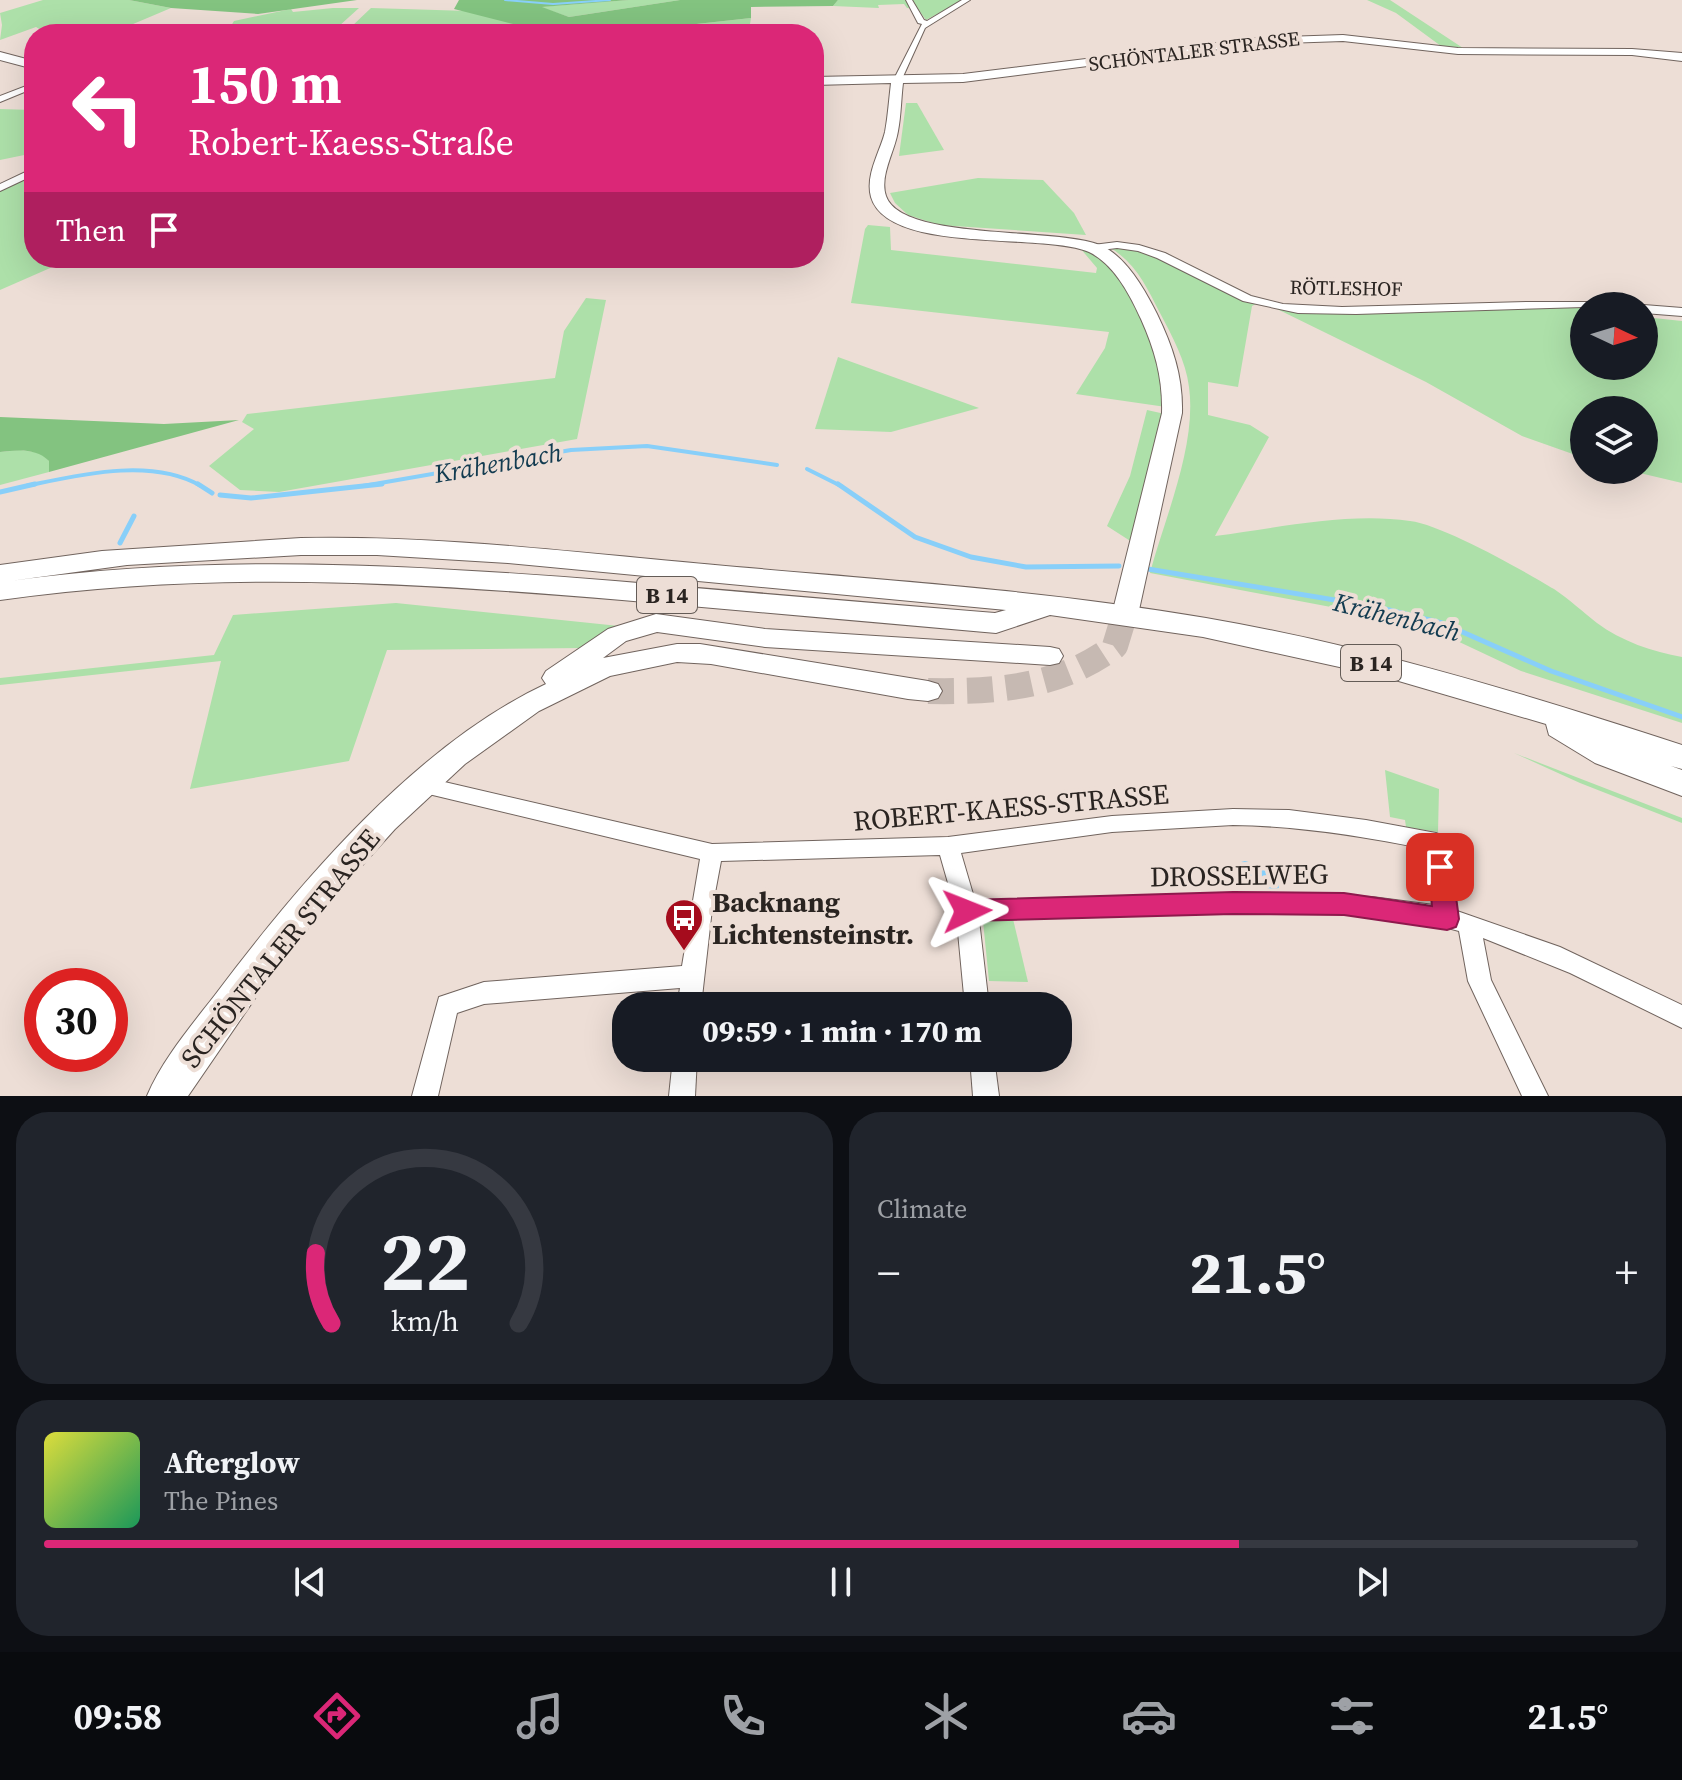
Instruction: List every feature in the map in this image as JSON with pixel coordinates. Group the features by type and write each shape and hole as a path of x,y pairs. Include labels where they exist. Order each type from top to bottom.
{"main road":[{"path":"0,576 64,562 329,546 505,555 1051,606"},
{"name":"B 14","path":"0,576 93,579 237,571 338,570 445,575 996,623 1051,606 1261,639 1392,668 1512,700 1682,757"},
{"path":"0,591 93,579"},
{"name":"B 14","path":"1512,700 1606,754 1682,783"}],"street":[{"path":"909,0 921,21 927,23"},
{"path":"967,0 927,23 905,59 897,81 892,128 877,192 886,210 911,224 936,231 1049,240 1093,248 1121,270 1165,353 1173,386 1172,413 1129,598"},
{"name":"SCHÖNTALER STRASSE","path":"824,81 963,78 1307,37 1371,40 1470,52 1632,52 1682,57"},
{"path":"0,56 24,62"},
{"path":"0,99 24,89"},
{"path":"0,188 24,176"},
{"name":"RÖTLESHOF","path":"1093,248 1117,245 1154,253 1180,263 1233,294 1281,307 1350,311 1570,307"},
{"path":"1658,310 1682,312"},
{"path":"494,727 609,639 643,625 671,624 756,637 868,646 1050,656"},
{"name":"SCHÖNTALER STRASSE","path":"166,1096 199,1044 346,857 371,830 494,727 543,696 595,672 637,659 678,652 876,686 928,691"},
{"name":"ROBERT-KAESS-STRASSE","path":"423,785 712,853 948,846 1112,824 1233,817 1304,820 1436,842 1458,921 1480,981 1535,1096"},
{"path":"948,846 967,911 976,992"},
{"path":"690,992 712,853"},
{"name":"DROSSELWEG","path":"967,911 1233,903 1344,904 1458,921 1583,967 1682,1017"},
{"path":"425,1096 447,1005 484,993 692,976"},
{"path":"682,1096 684,1072"},
{"path":"983,1072 986,1096"}],"green space":[{"path":"43,0 129,0 171,8 133,24 24,24 24,31 0,40 0,13"},
{"path":"129,0 357,0 258,14 171,8"},
{"path":"459,0 629,0 542,7 569,17 680,0 838,0 833,6 751,7 751,18 696,24 513,24 454,9"},
{"path":"629,0 680,0 569,17 540,7"},
{"path":"838,0 963,0 926,20 918,9 907,8 904,4 878,5 879,8 833,6"},
{"path":"1367,0 1390,0 1466,50 1445,49 1396,13"},
{"path":"359,8 341,24 232,24 234,21 291,9 293,12"},
{"path":"371,8 469,11 515,24 354,24"},
{"path":"751,18 750,24 696,24"},
{"path":"906,103 917,103 944,150 899,156"},
{"path":"0,109 24,110 24,155 0,160"},
{"path":"978,178 1043,180 1074,213 1086,235 939,225 908,215 895,203 890,193"},
{"path":"24,179 24,268 50,268 0,290 0,191"},
{"path":"868,225 890,227 891,250 1096,273 1097,268 1082,247 1114,265 1159,354 1166,407 1076,394 1105,348 1109,332 851,303"},
{"path":"1109,247 1142,251 1256,304 1252,306 1238,387 1208,382 1208,415 1250,425 1269,437 1215,536 1362,518 1410,521 1442,531 1554,589 1616,635 1649,649 1682,657 1682,723 1521,671 1421,624 1150,573 1184,457 1190,409 1189,387 1178,349 1145,284 1126,260"},
{"path":"586,298 606,300 577,439 279,492 240,490 209,466 254,429 242,422 247,414 555,378 564,331"},
{"path":"1570,307 1570,380 1658,380 1658,318 1682,321 1682,483 1658,477 1658,396 1570,396 1570,453 1522,436 1426,382 1275,308 1288,311 1389,313"},
{"path":"838,357 979,408 891,432 815,429"},
{"path":"1147,410 1165,414 1135,544 1107,526 1130,476"},
{"path":"0,417 164,424 239,420 49,472 49,461 38,454 0,452"},
{"path":"20,450 42,453 49,461 49,472 0,485 0,452"},
{"path":"396,603 619,626 584,648 387,650 349,761 190,789 221,661 0,685 0,678 214,655 233,615"},
{"path":"1514,753 1682,818 1682,823 1580,783"},
{"path":"1385,770 1439,789 1438,832 1406,827 1405,820 1390,817"},
{"path":"1013,919 1028,982 989,981 983,921"}],"water":[{"path":"1241,862 1274,869 1279,888 1266,888 1254,883 1242,869"}],"waterway":[{"path":"505,0 553,4 610,0"},
{"name":"Krähenbach","path":"363,486 571,450 647,446 777,465"},
{"name":"Krähenbach","path":"807,469 841,486"},
{"name":"Krähenbach","path":"27,486 91,474 138,470 181,477 201,486"},
{"name":"Krähenbach","path":"27,486 35,484"},
{"name":"Krähenbach","path":"198,484 212,493"},
{"name":"Krähenbach","path":"220,495 251,498 382,484"},
{"name":"Krähenbach","path":"0,492 27,486"},
{"name":"Krähenbach","path":"841,486 915,537 971,557 1026,567 1119,566"},
{"path":"120,543 134,516"},
{"name":"Krähenbach","path":"1148,569 1377,607 1442,623 1551,671 1682,717"}],"tunnel":[{"path":"928,691 1026,685 1072,671 1115,646 1126,610"}],"place":[{"name":"Backnang Lichtensteinstr.","path":"684,952"}],"route":[{"path":"967,911 1233,903 1344,904 1447,919 1440,867"}]}
